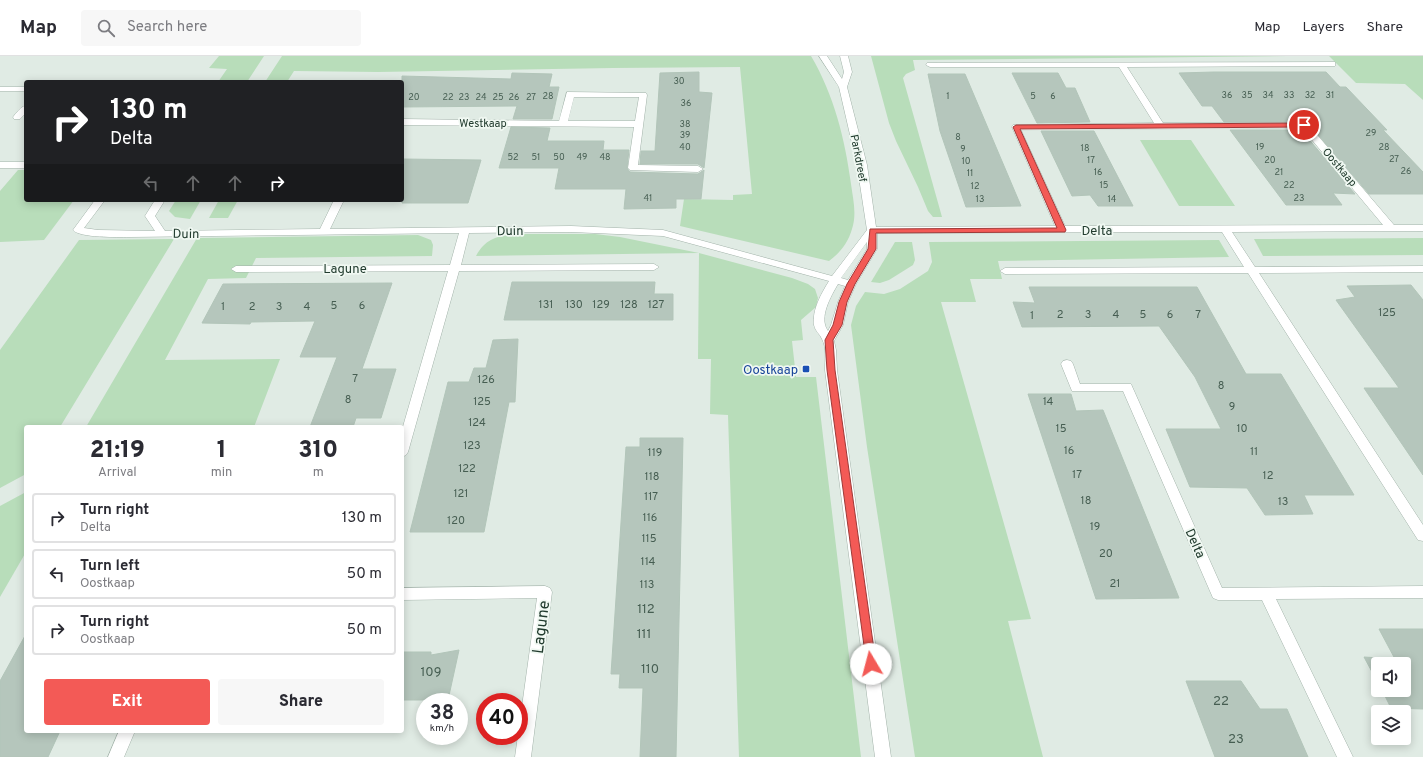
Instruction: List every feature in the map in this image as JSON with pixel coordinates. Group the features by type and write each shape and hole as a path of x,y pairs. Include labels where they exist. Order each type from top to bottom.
{"street":[{"name":"Parkdreef","path":"823,56 843,87 862,165 872,230 872,249 851,284 843,302 837,325 829,340"},
{"name":"Parkdreef","path":"843,87 848,72 844,56"},
{"path":"930,65 1332,64"},
{"path":"1122,65 1160,126"},
{"path":"0,89 24,89"},
{"path":"563,123 570,94 643,95 633,168 698,169"},
{"path":"24,110 18,117 24,117"},
{"name":"Westkaap","path":"404,122 639,124"},
{"name":"Oostkaap","path":"1062,230 1016,127 1304,125 1391,228"},
{"path":"0,165 24,165"},
{"name":"Duin","path":"99,202 78,230 98,233 571,229 663,232 851,284"},
{"name":"Duin","path":"159,202 150,216 162,233"},
{"path":"323,232 338,202"},
{"name":"Delta","path":"872,230 1423,228"},
{"path":"1225,229 1423,536"},
{"name":"Parkdreef","path":"872,230 858,246 835,280 819,313 820,326 829,340 831,370 883,757"},
{"path":"404,445 465,231"},
{"name":"Lagune","path":"236,269 654,267"},
{"path":"1005,271 1423,269"},
{"name":"Delta","path":"1067,364 1076,388 1127,387 1218,594 1423,592"},
{"name":"Lagune","path":"404,594 545,592 523,757"},
{"path":"1266,594 1345,757"},
{"path":"116,757 126,733"}],"green space":[{"path":"219,56 264,56 248,80 219,80 227,69 209,68"},
{"path":"282,56 811,56 826,86 842,134 849,167 854,206 852,229 843,247 837,255 829,261 680,226 684,199 733,200 733,195 752,194 740,67 378,72 294,71 288,80 266,80"},
{"path":"871,56 1287,56 913,60 915,70 906,74 903,78 942,217 933,217 928,211 889,123"},
{"path":"1329,56 1423,56 1423,100 1405,84 1356,83"},
{"path":"1140,140 1191,140 1235,206 1179,206"},
{"path":"18,170 24,170 24,202 72,202 44,240 0,242 0,191"},
{"path":"175,202 200,202 190,219 175,217 169,211"},
{"path":"218,202 237,202 228,218 209,218"},
{"path":"595,234 620,237 699,253 476,256 485,244 495,238 506,235"},
{"path":"418,235 431,240 433,245 432,256 256,258 246,278 208,279 165,360 280,359 255,425 87,425 197,238"},
{"path":"1423,238 1423,255 1263,256 1254,239"},
{"path":"174,239 61,425 24,425 24,475 0,488 0,350 79,240"},
{"path":"1219,240 1229,257 998,261 1002,279 970,279 976,302 941,302 1031,619 1008,621 1043,757 915,757 867,447 851,325 856,306 865,292 884,294 900,289 928,271 932,262 929,242"},
{"path":"895,242 912,242 915,260 913,265 889,280 880,283 871,282"},
{"path":"699,253 792,278 808,284 815,289 818,298 816,307 801,320 803,340 792,341 796,377 816,377 861,757 739,757 728,415 710,414 711,359 698,359"},
{"path":"24,493 24,555 0,597 0,506"}],"building":[{"path":"699,72 699,92 712,93 704,168 698,164 640,164 641,151 655,151 660,73"},
{"path":"1326,72 1340,87 1346,87 1387,130 1383,130 1423,172 1423,194 1369,194 1307,122 1224,122 1212,106 1202,106 1179,73"},
{"path":"512,73 552,74 549,87 559,87 552,119 513,119 517,106 404,107 404,80 402,80 402,76 511,79"},
{"path":"1012,73 1058,73 1066,88 1075,88 1090,122 1037,123"},
{"path":"928,74 965,74 1021,206 966,207 940,131"},
{"path":"511,127 550,128 547,141 604,141 603,150 629,150 627,168 630,172 698,174 704,170 701,199 676,199 676,208 624,209 626,189 555,189 559,168 499,168"},
{"path":"1230,130 1301,130 1355,194 1333,193 1342,205 1286,205"},
{"path":"1041,131 1094,131 1133,206 1098,206 1090,195 1072,196"},
{"path":"404,159 481,160 468,203 402,203 404,202"},
{"path":"512,282 655,282 654,294 673,294 673,320 504,320"},
{"path":"392,283 362,369 396,369 381,418 356,418 354,425 311,425 337,357 300,357 315,321 251,322 250,324 202,323 223,284"},
{"path":"1411,285 1423,300 1423,475 1364,388 1399,388 1336,300 1355,297 1347,286"},
{"path":"1029,287 1197,287 1246,374 1281,374 1354,495 1304,495 1313,514 1265,515 1247,488 1190,487 1166,429 1221,429 1195,377 1159,326 1022,327 1013,302 1035,303"},
{"path":"518,339 515,402 509,402 484,532 410,532 448,382 469,382 474,368 486,368 493,340"},
{"path":"1028,394 1071,394 1076,411 1103,410 1179,598 1096,599"},
{"path":"640,438 683,438 676,757 640,757 643,688 619,688 620,674 611,674 626,447 640,447"},
{"path":"1379,629 1423,629 1423,709 1411,709 1411,705 1390,705 1386,697 1411,697 1411,657 1394,657"},
{"path":"24,638 24,733 59,733 48,757 0,757 0,681"},
{"path":"459,650 450,693 416,693 416,700 404,700 404,652 431,652 431,655"},
{"path":"1364,657 1371,657 1371,670"},
{"path":"1186,681 1241,681 1260,709 1287,709 1308,757 1215,757"}],"place":[{"name":"Oostkaap","path":"806,369"}],"route":[{"path":"871,664 831,370 829,340 837,325 843,302 851,284 872,249 872,230 1062,230 1016,127 1304,125"}]}
